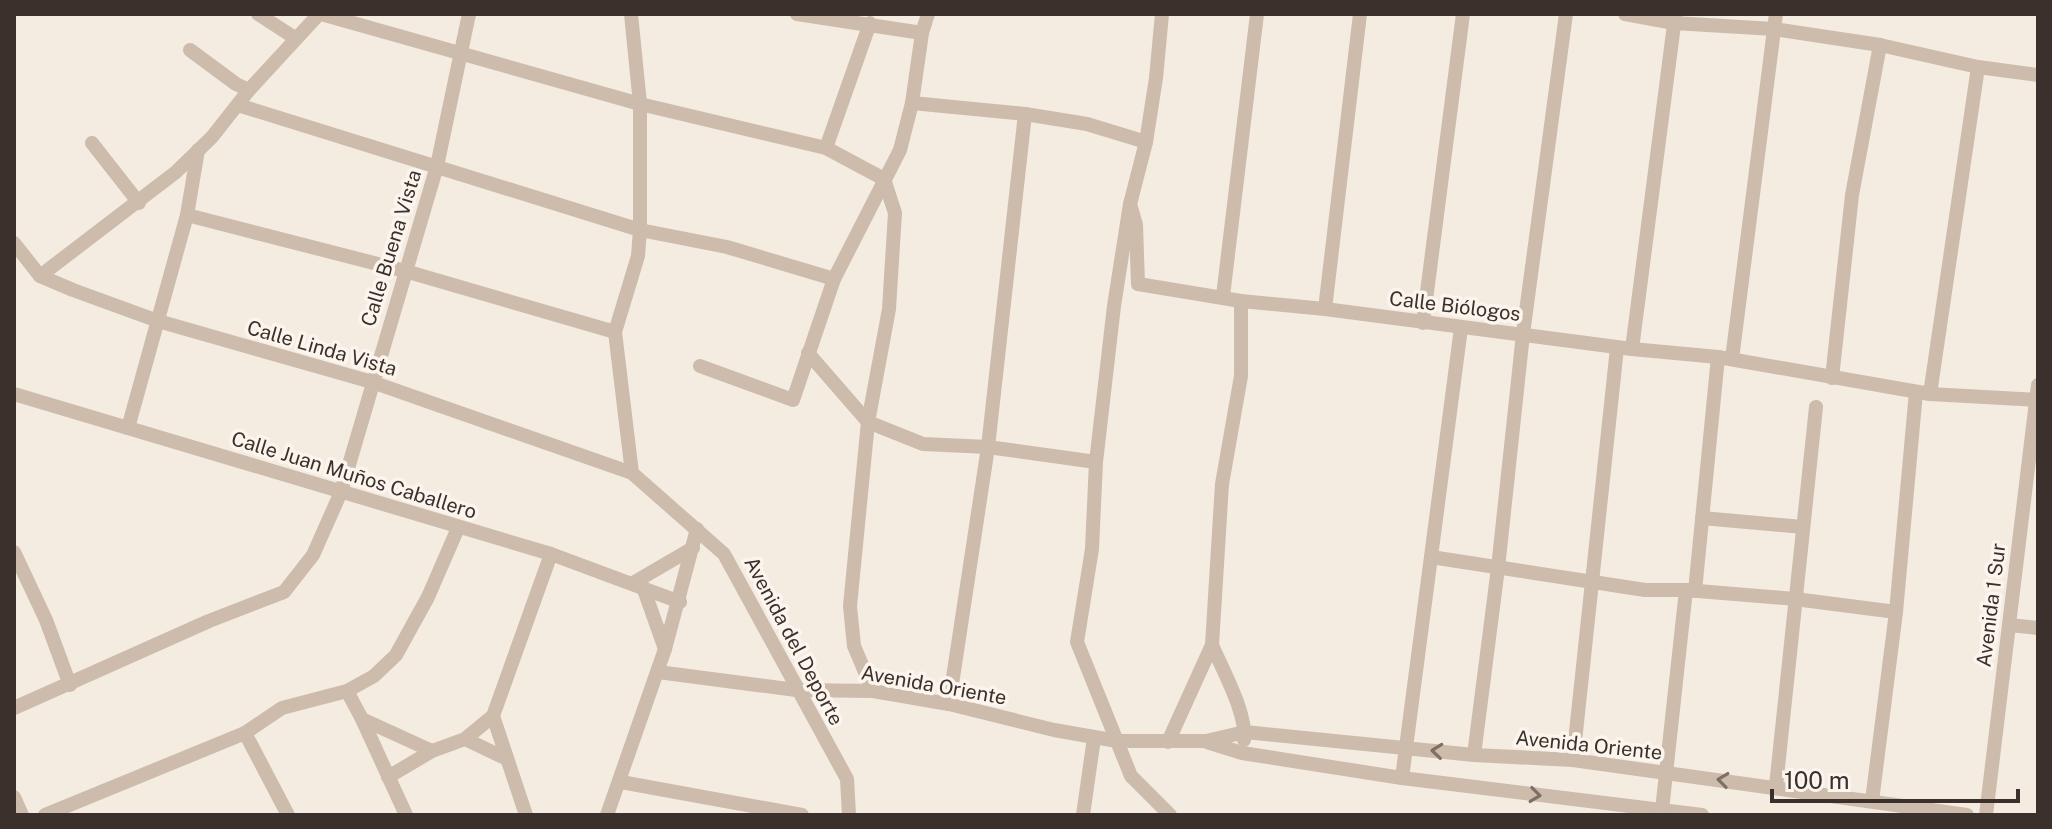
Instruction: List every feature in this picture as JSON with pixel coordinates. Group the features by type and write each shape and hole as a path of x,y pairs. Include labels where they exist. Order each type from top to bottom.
{"street":[{"path":"258,14 295,38"},
{"path":"14,243 40,276 139,203 198,150 295,38 320,14 640,104 826,148 884,179 895,213 889,309 868,422 850,606 854,646 873,691"},
{"name":"Calle Buena Vista","path":"14,708 209,621 284,592 313,555 341,492 437,166 469,14"},
{"path":"631,14 640,104 640,230 638,256 615,332 632,473"},
{"path":"797,14 922,33"},
{"path":"700,366 793,400 834,279 900,150 928,14"},
{"name":"Calle Biólogos","path":"1162,14 1146,142 1130,204 1136,225 1138,284 1241,301 1725,358 1923,393 2037,395"},
{"path":"1223,296 1257,14"},
{"path":"1325,309 1360,14"},
{"path":"1423,323 1463,14"},
{"path":"1474,755 1523,334 1566,14"},
{"path":"1625,14 1675,19 1775,21 1978,67 2038,75"},
{"path":"1573,760 1592,581 1624,348 1675,19"},
{"path":"1661,813 1775,21"},
{"path":"826,148 870,23"},
{"path":"1832,378 1852,195 1880,45"},
{"path":"190,50 249,90"},
{"path":"1872,801 1923,393 1978,67"},
{"path":"912,103 1025,114 1087,124 1146,142"},
{"path":"238,105 640,230 727,247 834,279"},
{"path":"949,704 988,447 1025,114"},
{"path":"92,143 139,203"},
{"path":"128,428 187,215 198,150"},
{"path":"1130,204 1114,306 1096,462 1092,549 1077,642 1131,776 1170,815"},
{"path":"187,215 405,271 615,332"},
{"name":"Calle Linda Vista","path":"40,276 158,321 372,382 632,473"},
{"path":"1168,742 1212,645 1222,484 1241,376 1241,301"},
{"path":"1402,778 1461,328"},
{"path":"808,353 868,422 923,444 988,447 1096,462"},
{"name":"Calle Juan Muños Caballero","path":"14,394 551,554 680,602"},
{"name":"Avenida 1 Sur","path":"1986,815 2037,395"},
{"path":"1776,786 1816,407"},
{"name":"Avenida del Deporte","path":"632,473 724,554 847,779 849,815"},
{"path":"1702,518 1803,527"},
{"path":"45,815 245,733 282,708 347,691 374,676 396,655 428,597 458,528"},
{"path":"607,815 658,672 680,602 697,529"},
{"path":"665,649 638,585 693,548"},
{"path":"14,552 46,620 70,685"},
{"path":"388,777 432,751 465,739 493,716 551,554"},
{"path":"1431,557 1645,590 1691,590 1795,599 1896,612"},
{"path":"2009,625 2038,628"},
{"path":"1212,645 1239,709 1245,732 1242,753"},
{"name":"Avenida Oriente","path":"658,672 796,690 873,691 949,704 1117,741 1206,741 1245,732 1474,755 1573,760 1967,815"},
{"path":"347,691 406,815"},
{"path":"493,716 526,815"},
{"path":"362,719 432,751"},
{"path":"245,733 288,815"},
{"path":"1083,815 1094,738"},
{"path":"465,739 505,758"},
{"name":"Avenida Oriente","path":"1206,741 1242,753 1402,778 1661,813 1702,815"},
{"path":"621,782 802,815"},
{"path":"14,797 22,815"}]}
